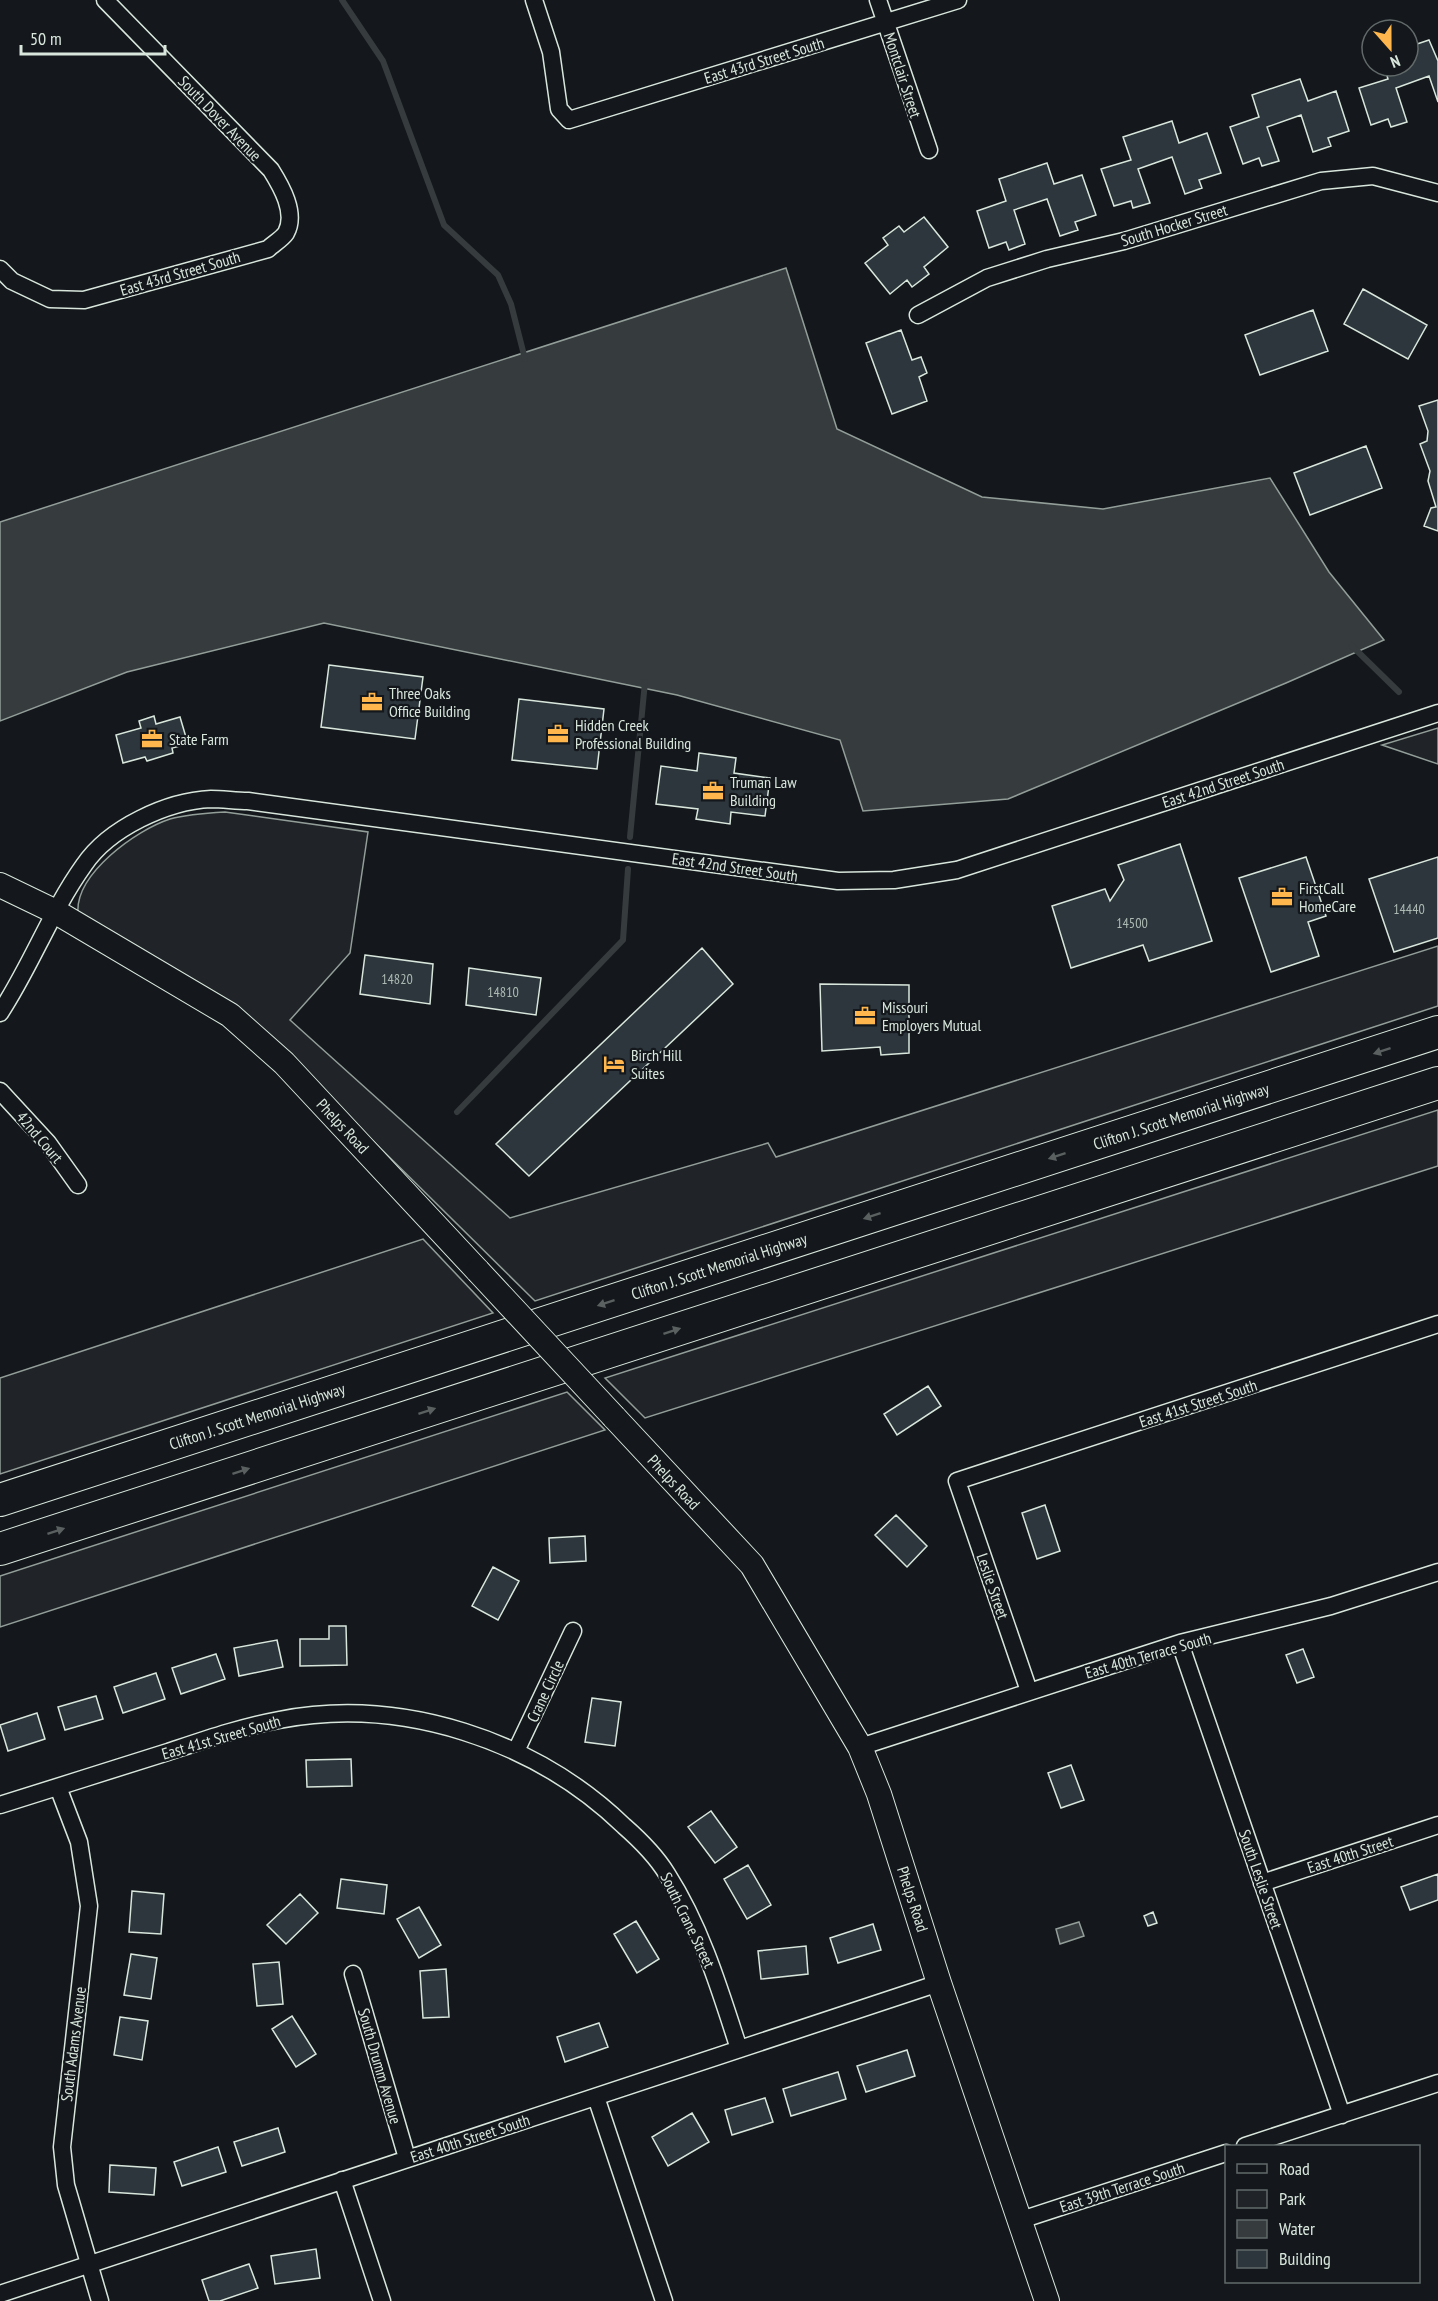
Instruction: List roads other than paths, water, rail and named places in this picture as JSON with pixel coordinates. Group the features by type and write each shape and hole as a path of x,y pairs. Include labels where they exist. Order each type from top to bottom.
{"highway":[{"name":"Clifton J. Scott Memorial Highway","path":"0,1500 1438,1032"},
{"path":"0,1549 1438,1083"}],"street":[{"name":"South Dover Avenue","path":"105,0 271,170 284,190 288,223"},
{"name":"East 43rd Street South","path":"534,0 551,52 559,109 570,120 958,0"},
{"name":"Montclair Street","path":"878,0 929,150"},
{"name":"South Hocker Street","path":"918,315 987,278 1124,241 1321,181 1373,176 1438,193"},
{"name":"East 43rd Street South","path":"0,269 12,281 50,299 84,300 268,249 285,233 288,223"},
{"name":"East 42nd Street South","path":"0,1013 21,981 56,912 85,863 119,831 164,808 210,799 248,801 838,881 894,880 957,870 1438,713"},
{"name":"Phelps Road","path":"0,885 56,912 230,1015 284,1063 752,1565 860,1747 879,1794 939,1983 1047,2301"},
{"name":"42nd Court","path":"0,1091 48,1143 78,1185"},
{"name":"East 41st Street South","path":"957,1481 1438,1324"},
{"name":"Leslie Street","path":"957,1481 1029,1692"},
{"name":"East 40th Terrace South","path":"860,1747 1180,1643 1331,1606 1438,1572"},
{"name":"Crane Circle","path":"516,1751 573,1630"},
{"name":"South Leslie Street","path":"1180,1643 1342,2115"},
{"name":"East 41st Street South","path":"0,1805 236,1730 280,1719 332,1715 377,1716 432,1723 516,1751"},
{"name":"South Crane Street","path":"516,1751 561,1775 606,1808 639,1840 667,1873 710,1963 740,2049"},
{"name":"South Adams Avenue","path":"58,1787 79,1842 89,1906 62,2147 66,2185 100,2301"},
{"name":"East 40th Street","path":"1262,1883 1438,1825"},
{"name":"South Drumm Avenue","path":"353,1974 407,2158"},
{"name":"East 40th Street South","path":"0,2294 939,1983"},
{"path":"1248,2145 1438,2083"},
{"path":"596,2097 664,2301"},
{"name":"East 39th Terrace South","path":"1018,2221 1225,2154"},
{"path":"342,2180 382,2301"}],"water":[{"path":"786,268 837,429 982,497 1103,509 1270,478 1329,572 1384,640 1008,799 863,811 840,740 677,695 324,623 127,672 0,721 0,522"},
{"path":"1079,1922 1084,1936 1060,1944 1056,1929"}],"waterway":[{"path":"342,0 383,61 444,225 498,275 511,304 525,359"},
{"path":"1352,646 1399,692"},
{"path":"630,837 645,682"},
{"path":"457,1112 623,940 628,869"}],"place":[{"name":"Three Oaks Office Building","path":"372,702"},
{"name":"Hidden Creek Professional Building","path":"558,734"},
{"name":"State Farm","path":"152,739"},
{"name":"Truman Law Building","path":"713,791"},
{"name":"FirstCall HomeCare","path":"1282,897"},
{"name":"Missouri Employers Mutual","path":"865,1016"},
{"name":"Birch Hill Suites","path":"614,1064"}]}
